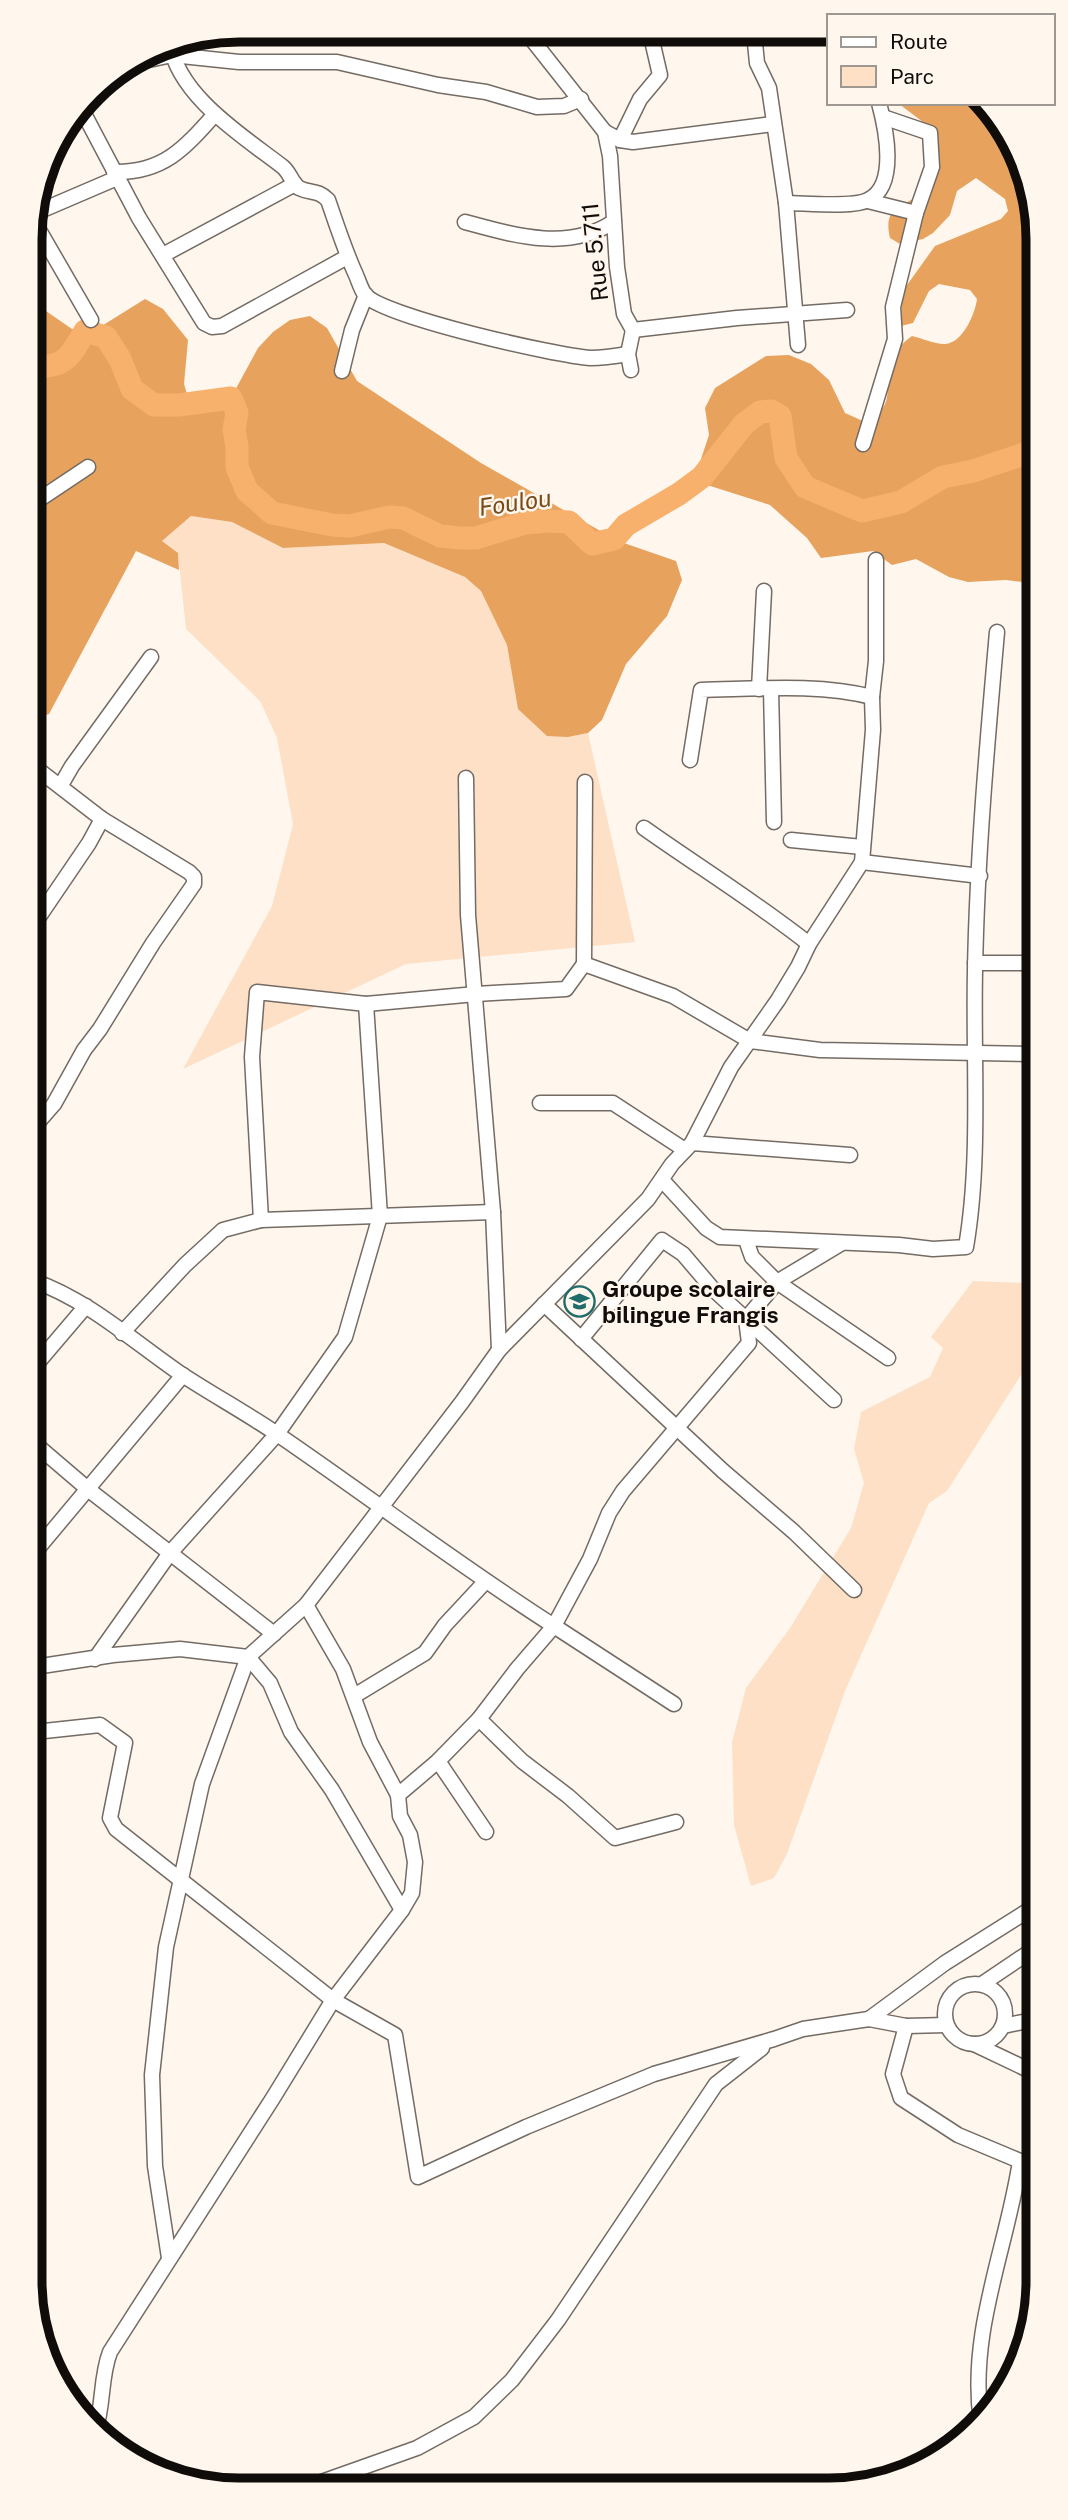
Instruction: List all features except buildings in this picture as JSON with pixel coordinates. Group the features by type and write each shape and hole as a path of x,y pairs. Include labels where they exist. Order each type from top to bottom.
{"street":[{"name":"Rue 5.711","path":"534,42 605,132 610,156 613,222 624,314 633,330"},
{"path":"620,139 640,99 660,75 652,42"},
{"path":"755,42 757,63 769,88 786,203 798,345"},
{"path":"181,51 239,62 337,62 438,85 486,92 537,107 564,106 581,99"},
{"path":"173,53 184,80 215,114 285,169 299,188 321,193 328,200 347,257 366,295 393,311 537,349 592,358 628,354"},
{"path":"868,201 882,189 887,175 881,110"},
{"path":"863,444 895,339 893,307 916,213 932,167 930,133 881,110"},
{"path":"45,210 116,175 147,169 164,161 190,141 215,114"},
{"path":"85,117 204,323 212,327 222,326 347,257"},
{"path":"605,132 633,142 773,124"},
{"path":"163,256 295,184"},
{"path":"786,203 853,204 868,201 916,213"},
{"path":"465,222 516,234 559,239 590,233 613,222"},
{"path":"42,232 91,320"},
{"path":"342,371 352,331 366,295"},
{"path":"631,370 628,354 633,330 847,310"},
{"path":"42,498 88,467"},
{"path":"169,2258 155,2166 152,2075 166,1947 202,1784 248,1657 306,1605 499,1350 648,1199 688,1147 732,1067 798,967 809,944 862,862 873,730 876,560"},
{"path":"764,591 765,689 774,822"},
{"path":"662,1180 706,1228 720,1237 933,1249 966,1247 975,1145 973,1053 980,831 997,632"},
{"path":"61,785 152,657"},
{"path":"691,760 701,690 851,691 872,697"},
{"path":"42,772 102,819 194,877 194,884 153,943 100,1030 84,1050 54,1104 42,1118"},
{"path":"466,778 468,915 493,1212 499,1350"},
{"path":"261,1220 252,1057 257,992 366,1004 566,989 584,964 585,782"},
{"path":"42,911 89,843 102,819"},
{"path":"644,828 725,886 772,915 809,944"},
{"path":"791,840 862,847"},
{"path":"862,862 980,876"},
{"path":"975,963 1026,962"},
{"path":"584,964 673,996 750,1041 820,1051 1026,1054"},
{"path":"95,1659 170,1553 277,1434 345,1336 380,1216 366,1004"},
{"path":"540,1103 613,1102 688,1147 850,1155"},
{"path":"122,1333 223,1230 261,1220 493,1212"},
{"path":"581,1339 663,1240 682,1254 712,1288 834,1400"},
{"path":"746,1240 752,1257 777,1282 888,1358"},
{"path":"398,1794 438,1761 478,1719 554,1626 590,1559 609,1513 623,1491 749,1343 746,1319 777,1282 842,1243"},
{"path":"42,1284 86,1306 183,1375 277,1434 485,1582 674,1704"},
{"path":"544,1304 854,1590"},
{"path":"42,1358 86,1306"},
{"path":"42,1544 183,1375"},
{"path":"42,1450 89,1490 274,1634"},
{"path":"354,1696 425,1653 445,1625 485,1582"},
{"path":"99,2419 103,2370 110,2352 273,2098 332,2000 402,1910 412,1893 415,1862 410,1835 400,1816 398,1794 370,1742 343,1669 306,1605"},
{"path":"42,1666 180,1649 248,1657 270,1684 291,1732 332,1790 402,1910"},
{"path":"478,1719 522,1761 568,1796 615,1838 676,1822"},
{"path":"42,1731 100,1726 125,1743 110,1818 116,1829 332,2000 395,2035 418,2177 526,2127 654,2074 803,2029 869,2020 905,2026 946,2025"},
{"path":"438,1761 486,1832"},
{"path":"869,2020 945,1964 1026,1913"},
{"path":"982,1984 1026,1954"},
{"path":"974,2044 991,2039 1003,2026 1005,2013 1002,2000 994,1990 982,1984 961,1987 952,1994 946,2003 946,2025 962,2042 974,2044 1026,2069"},
{"path":"1003,2026 1026,2021"},
{"path":"905,2026 893,2074 901,2098 958,2136 1020,2161 979,2350 980,2408"},
{"path":"333,2478 417,2448 474,2417 512,2380 558,2320 716,2084 747,2057 774,2039"}],"green space":[{"path":"191,516 232,522 283,548 384,543 465,577 481,591 507,645 518,709 568,737 588,733 635,942 406,964 183,1069 272,906 293,824 277,738 260,701 186,629 178,553 162,541"},
{"path":"973,1281 1026,1283 1026,1367 947,1491 929,1503 845,1691 787,1854 774,1878 751,1886 734,1825 732,1742 746,1688 790,1628 851,1528 864,1483 854,1449 861,1412 930,1377 943,1348 931,1337"}],"shaded area":[{"path":"901,105 972,105 1000,140 1019,188 1026,239 1026,582 1006,580 968,582 949,577 916,559 892,565 873,551 821,558 807,538 770,505 685,478 697,471 709,435 705,408 715,388 766,356 789,355 811,364 829,380 845,413 865,422 876,415 886,402 890,363 905,341 912,336 946,344 963,333 974,312 977,299 970,290 939,284 929,291 913,323 901,326 902,292 935,246 1001,219 1008,211 1005,199 976,178 957,191 950,215 933,233 923,239 900,244 890,238 888,226 894,211 929,188 937,173 937,146 924,123"},
{"path":"145,299 163,309 188,340 184,384 190,404 209,412 228,403 258,348 273,332 290,320 310,316 327,328 357,381 481,463 618,541 676,561 682,580 667,616 626,664 602,720 588,733 568,737 547,736 518,709 507,645 481,591 465,577 384,543 283,548 232,522 191,516 162,541 178,553 179,570 136,551 49,714 42,716 42,308 72,329 92,332"}],"waterway":[{"name":"Foulou","path":"42,367 51,366 70,355 85,331 106,337 120,359 132,389 154,405 179,405 231,398 237,413 234,429 237,467 247,491 272,513 350,526 389,517 403,518 440,536 460,538 476,538 525,523 547,521 569,522 592,544 614,539 626,525 702,477 744,424 760,412 771,411 780,416 786,458 805,487 862,511 901,502 943,477 973,471 1026,453"}],"place":[{"name":"Groupe scolaire bilingue Frangis","path":"579,1302"}]}
